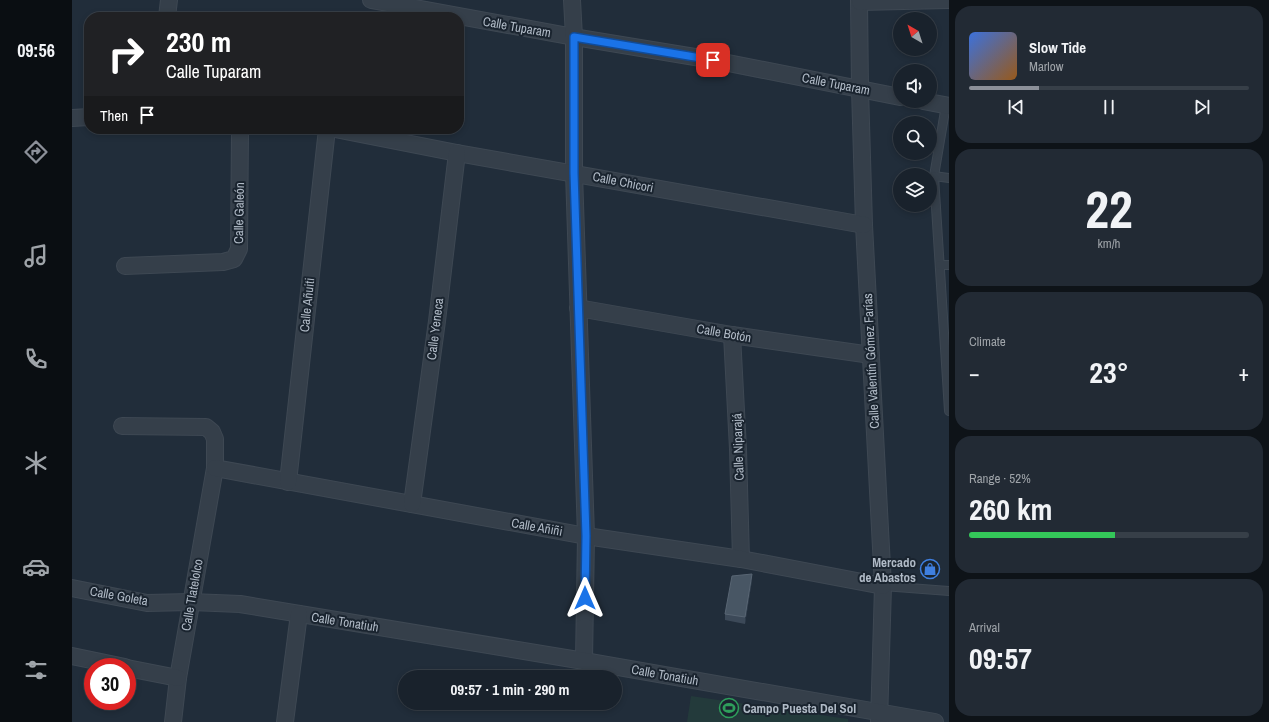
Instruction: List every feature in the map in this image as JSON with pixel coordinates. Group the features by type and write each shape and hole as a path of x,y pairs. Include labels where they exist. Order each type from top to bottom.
{"street":[{"path":"168,12 169,0"},
{"name":"Calle Tuparam","path":"371,0 437,12"},
{"path":"572,0 574,37 574,173 586,536 584,661"},
{"path":"860,1 948,0"},
{"name":"Calle Valentín Gómez Farías","path":"860,1 860,89 864,226 883,586 880,717"},
{"name":"Calle Tuparam","path":"464,17 713,60 893,96"},
{"path":"937,104 948,106"},
{"path":"72,118 84,117"},
{"name":"Calle Galeón","path":"125,266 223,262 234,259 238,249 240,134"},
{"name":"Calle Añuiti","path":"288,482 326,134"},
{"name":"Calle Chicori","path":"360,134 457,153 864,226"},
{"name":"Calle Yeneca","path":"412,504 437,321 457,153"},
{"name":"Calle Botón","path":"578,308 732,335 871,355"},
{"name":"Calle Niparajá","path":"732,335 738,449 741,559"},
{"name":"Calle Tlatelolco","path":"122,426 206,427 212,432 215,439 215,468 178,678 173,722"},
{"name":"Calle Añiñi","path":"215,468 586,536 741,559 883,586"},
{"name":"Calle Goleta","path":"72,588 147,602 240,604 298,614"},
{"path":"286,722 298,614"},
{"name":"Calle Tonatiuh","path":"298,614 584,661 880,717 935,722"},
{"path":"72,656 84,658"},
{"path":"136,669 178,678"}],"lane":[{"path":"936,168 948,106"},
{"path":"937,176 949,178"},
{"path":"936,212 949,411"},
{"path":"940,265 949,265"},
{"path":"883,586 949,591"}],"green space":[{"name":"Campo Puesta Del Sol","path":"691,696 848,719 848,722 687,722"}],"building":[{"path":"752,574 745,617 725,614 732,576"}],"place":[{"name":"Mercado de Abastos","path":"930,569"},
{"name":"Campo Puesta Del Sol","path":"729,708"}],"route":[{"path":"585,598 586,536 574,173 574,37 713,60"}]}
